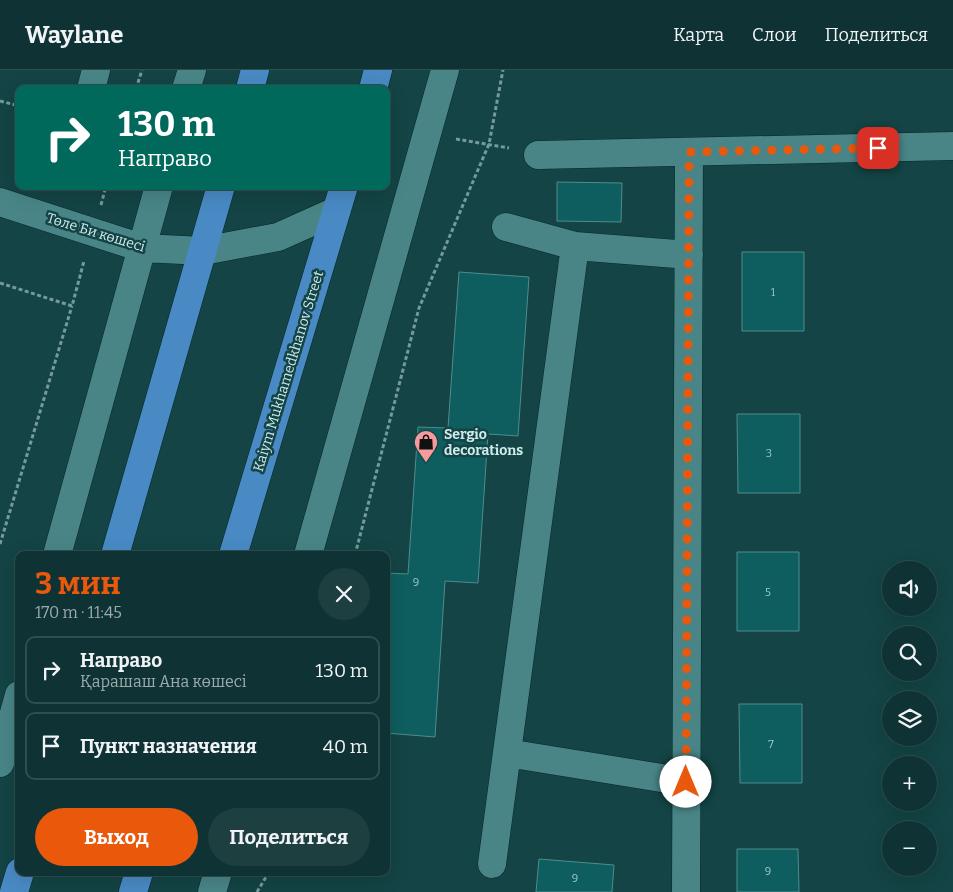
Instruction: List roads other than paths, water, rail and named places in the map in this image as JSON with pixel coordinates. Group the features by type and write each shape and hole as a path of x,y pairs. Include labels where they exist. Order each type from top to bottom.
{"main road":[{"path":"251,85 255,70"},
{"path":"374,85 378,70"},
{"path":"116,551 220,190"},
{"name":"Kaiym Mukhamedkhanov Street","path":"234,551 340,199"},
{"path":"14,892 19,876"},
{"path":"133,892 138,876"}],"street":[{"path":"92,85 96,70"},
{"path":"187,85 192,70"},
{"path":"309,551 445,70"},
{"path":"538,155 953,146"},
{"path":"686,892 689,152"},
{"path":"58,551 158,190"},
{"name":"Төле Би көшесі","path":"0,202 142,248 203,251 278,237 340,199"},
{"path":"506,227 575,246 689,254"},
{"path":"492,864 575,246"},
{"path":"0,763 15,709"},
{"path":"507,753 686,782"},
{"path":"212,892 217,876"}],"place":[{"name":"Sergio decorations","path":"426,463"}]}
